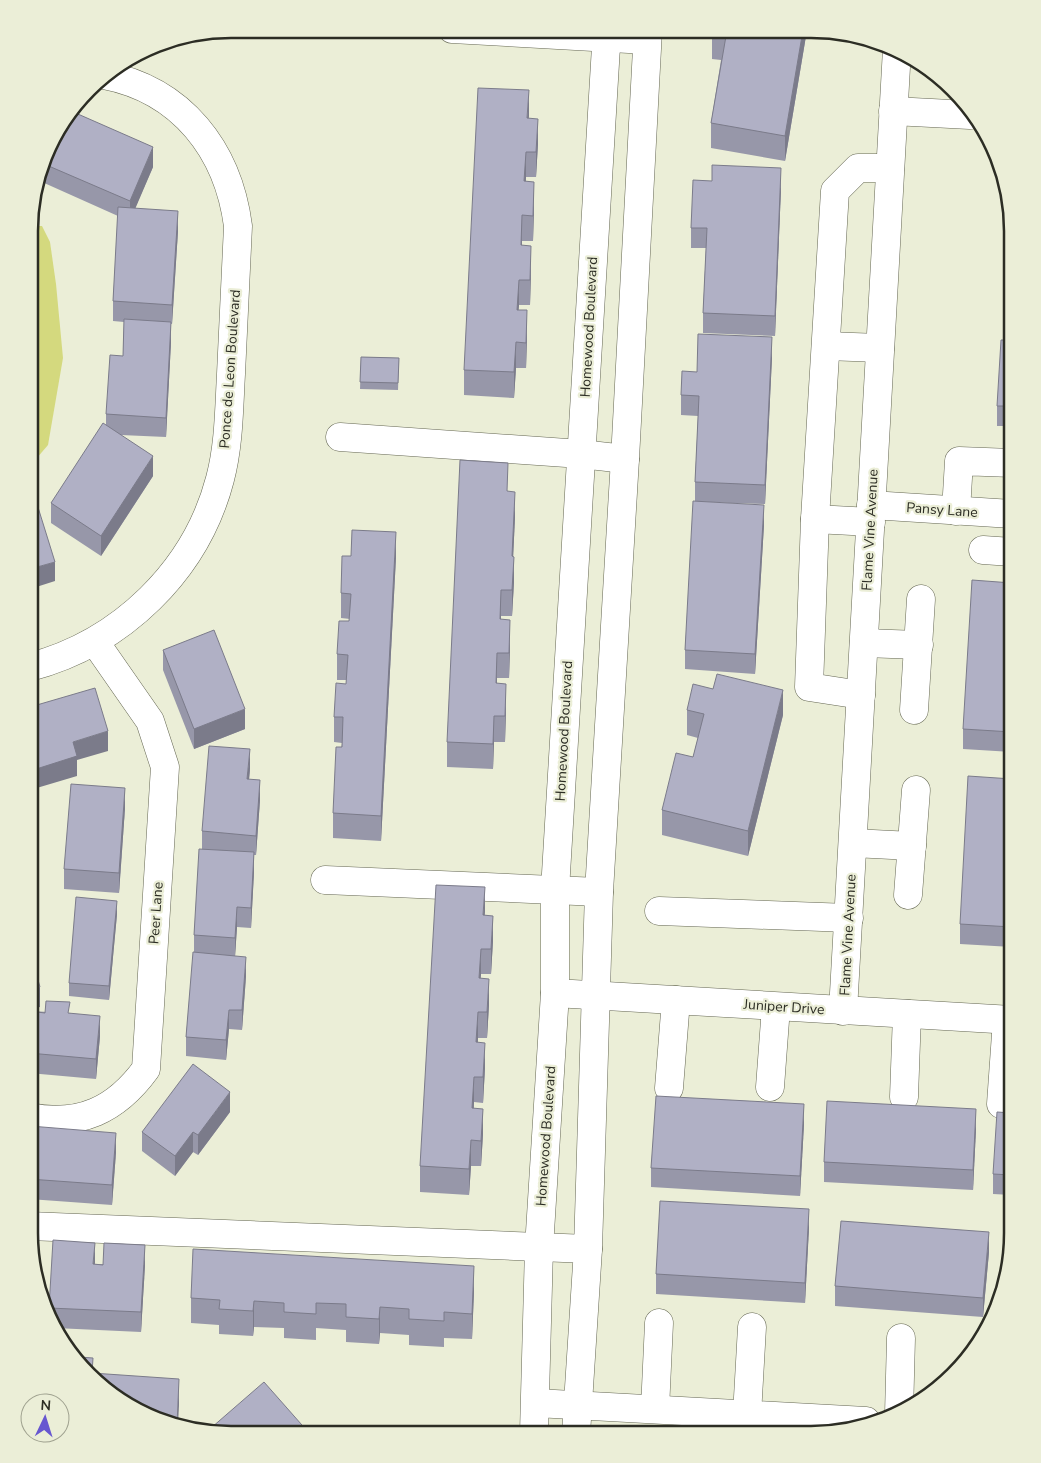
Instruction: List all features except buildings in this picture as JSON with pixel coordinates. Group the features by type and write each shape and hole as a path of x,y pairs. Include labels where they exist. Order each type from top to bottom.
{"street":[{"name":"Homewood Boulevard","path":"535,1426 539,1248 555,993 555,890 607,38"},
{"path":"577,1426 588,1249 599,892 648,38"},
{"name":"Flame Vine Avenue","path":"843,1011 896,57"},
{"name":"Ponce de Leon Boulevard","path":"38,665 95,642 130,618 160,589 186,556 207,518 220,479 228,437 238,226 236,205 225,172 212,147 199,130 168,102 136,84 113,77"},
{"path":"893,111 965,115"},
{"path":"861,695 810,687 815,519 835,191 858,168 890,168"},
{"path":"826,346 880,348"},
{"path":"340,436 625,459"},
{"path":"956,510 959,460 1004,463"},
{"name":"Pansy Lane","path":"815,519 956,510 1004,513"},
{"path":"983,550 1004,551"},
{"path":"914,710 921,599"},
{"name":"Peer Lane","path":"38,1119 64,1120 84,1117 103,1110 120,1099 134,1085 146,1068 165,767 150,721 95,642"},
{"path":"864,643 918,645"},
{"path":"908,895 916,790"},
{"path":"852,842 912,846"},
{"path":"325,880 599,892"},
{"path":"658,911 848,918"},
{"name":"Juniper Drive","path":"555,993 1004,1020"},
{"path":"669,1088 676,1000"},
{"path":"770,1087 776,1007"},
{"path":"904,1097 907,1014"},
{"path":"1001,1104 1004,1072"},
{"path":"38,1226 588,1249"},
{"path":"654,1410 659,1323"},
{"path":"752,1327 757,1421"},
{"path":"899,1404 901,1338"},
{"path":"536,1403 654,1410 757,1421 825,1425"}],"shaded area":[{"path":"38,226 42,226 50,242 63,358 48,445 38,457"}]}
